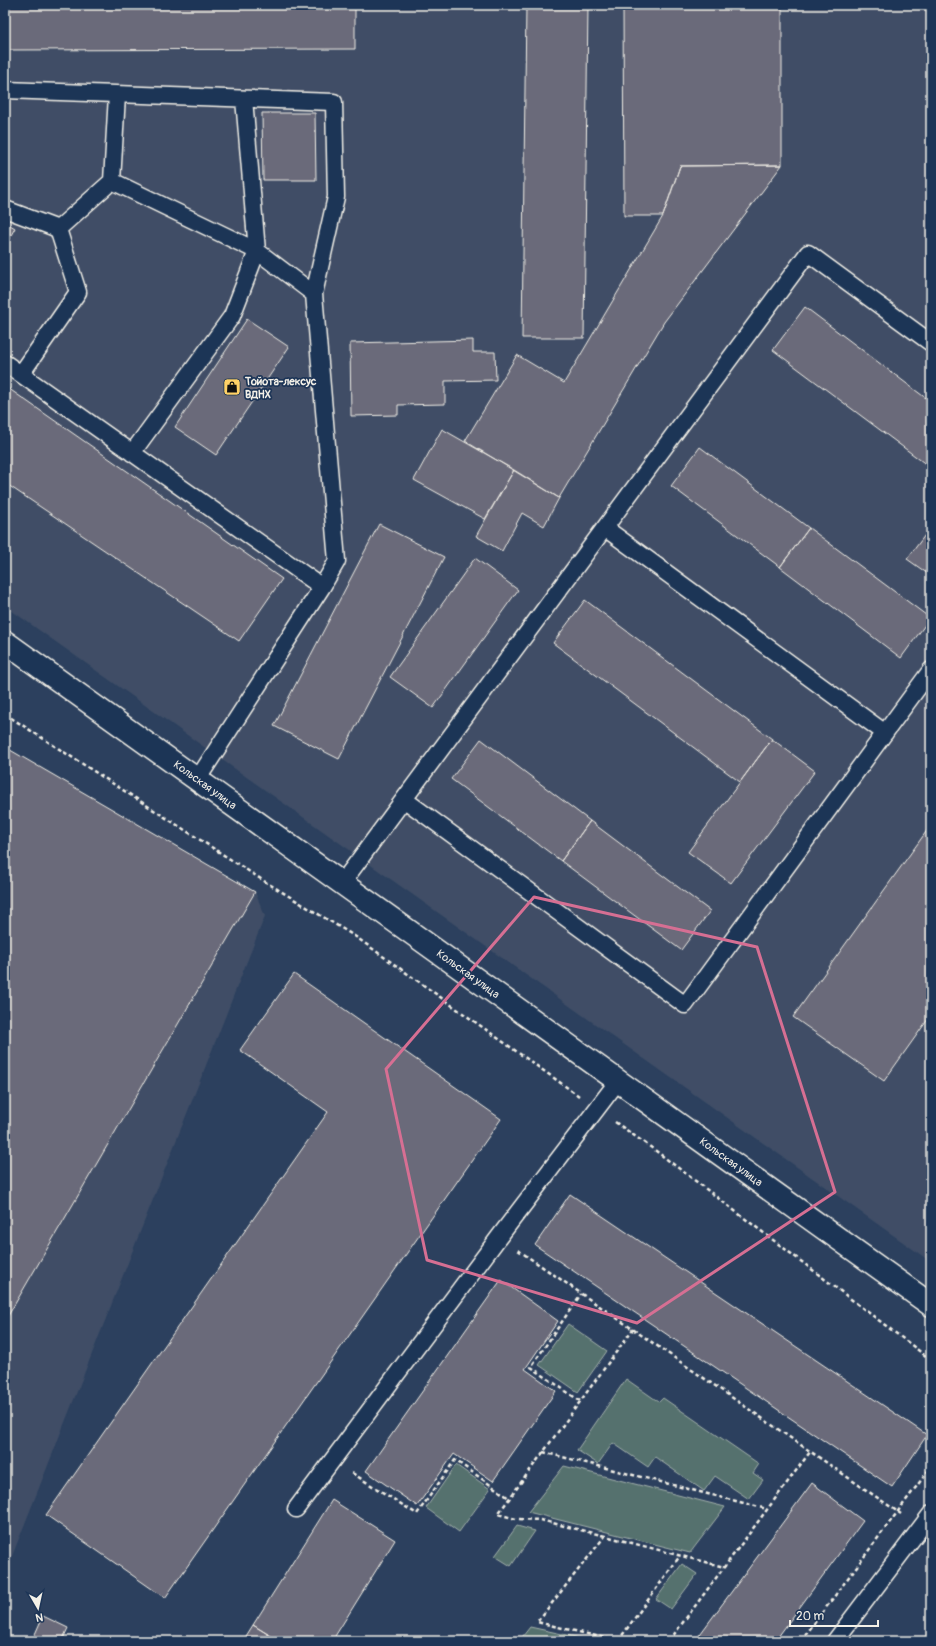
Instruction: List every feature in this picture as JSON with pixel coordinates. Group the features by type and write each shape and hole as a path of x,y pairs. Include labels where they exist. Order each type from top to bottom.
{"main road":[{"name":"Кольская улица","path":"5,642 931,1305"}],"lane":[{"path":"5,90 244,100 334,102 336,197 314,294 337,561 322,588 197,780"},
{"path":"58,229 112,181 117,95"},
{"path":"132,453 232,316 257,251 244,100"},
{"path":"112,181 257,251 314,294"},
{"path":"5,209 58,229"},
{"path":"20,374 78,292 58,229"},
{"path":"342,883 405,800 808,253 931,343"},
{"path":"5,363 322,588"},
{"path":"605,528 885,733"},
{"path":"405,800 685,1005 931,670"},
{"path":"296,1509 499,1236 618,1081"},
{"path":"834,1641 931,1514"}],"path":[{"path":"5,714 258,877 356,937 656,1151 931,1360"},
{"path":"499,1236 921,1528"},
{"path":"580,1401 531,1367 581,1294"},
{"path":"633,1329 498,1514 516,1519 540,1520 724,1567"},
{"path":"542,1452 767,1510"},
{"path":"669,1641 810,1452"},
{"path":"350,1471 417,1514 455,1460 509,1498"},
{"path":"800,1641 931,1467"},
{"path":"605,1536 537,1622 617,1641 680,1556"}],"highlighted area":[{"path":"534,897 757,947 835,1192 637,1323 427,1260 386,1069"}],"shaded area":[{"path":"5,5 931,5 931,1262 5,606"},
{"path":"5,747 255,892 265,916 5,1574"}],"green space":[{"path":"568,1324 607,1351 578,1392 539,1365"},
{"path":"626,1379 659,1402 663,1398 759,1464 753,1473 763,1480 749,1499 715,1476 704,1491 655,1457 648,1467 613,1443 598,1464 577,1450"},
{"path":"456,1465 490,1489 459,1532 426,1508"},
{"path":"564,1466 725,1507 690,1553 528,1512"},
{"path":"517,1526 535,1531 511,1566 495,1556"},
{"path":"682,1564 697,1574 671,1609 656,1599"},
{"path":"530,1627 594,1641 519,1641"}],"building":[{"path":"5,5 355,5 355,49 5,50"},
{"path":"526,5 588,5 584,338 522,338"},
{"path":"623,5 782,5 782,165 680,166 663,216 624,216"},
{"path":"262,113 315,113 316,180 263,180"},
{"path":"782,165 664,322 559,498 465,441 517,355 564,383 663,216 680,166"},
{"path":"5,222 15,228 5,246"},
{"path":"805,307 931,402 931,468 773,350"},
{"name":"Тойота-лексус ВДНХ","path":"247,319 289,347 216,455 175,427"},
{"path":"473,340 473,352 495,352 496,380 445,381 445,404 398,405 398,415 351,416 350,343"},
{"path":"5,386 282,579 239,641 5,483"},
{"path":"442,429 514,470 485,519 414,480"},
{"path":"700,447 809,528 780,567 671,486"},
{"path":"514,470 559,498 544,526 522,513 502,551 476,536"},
{"path":"379,524 444,557 339,759 274,726"},
{"path":"931,527 931,576 907,559"},
{"path":"809,528 930,618 901,658 780,567"},
{"path":"475,558 518,590 433,708 390,677"},
{"path":"585,600 772,739 740,782 553,643"},
{"path":"481,739 590,821 561,861 451,779"},
{"path":"772,739 815,771 731,883 688,852"},
{"path":"5,747 255,892 5,1321"},
{"path":"590,821 710,911 681,950 561,861"},
{"path":"931,825 931,1015 884,1081 793,1017"},
{"path":"294,974 501,1119 165,1598 46,1515 328,1112 240,1050"},
{"path":"570,1194 927,1435 892,1487 535,1245"},
{"path":"501,1280 558,1321 525,1369 556,1391 493,1481 454,1454 417,1506 366,1471"},
{"path":"812,1483 863,1521 775,1641 695,1641"},
{"path":"332,1500 395,1540 332,1641 279,1641 253,1625"},
{"path":"43,1616 68,1628 62,1641 32,1641"},
{"path":"253,1625 279,1641 243,1641"}],"place":[{"name":"Тойота-лексус ВДНХ","path":"232,387"}]}
